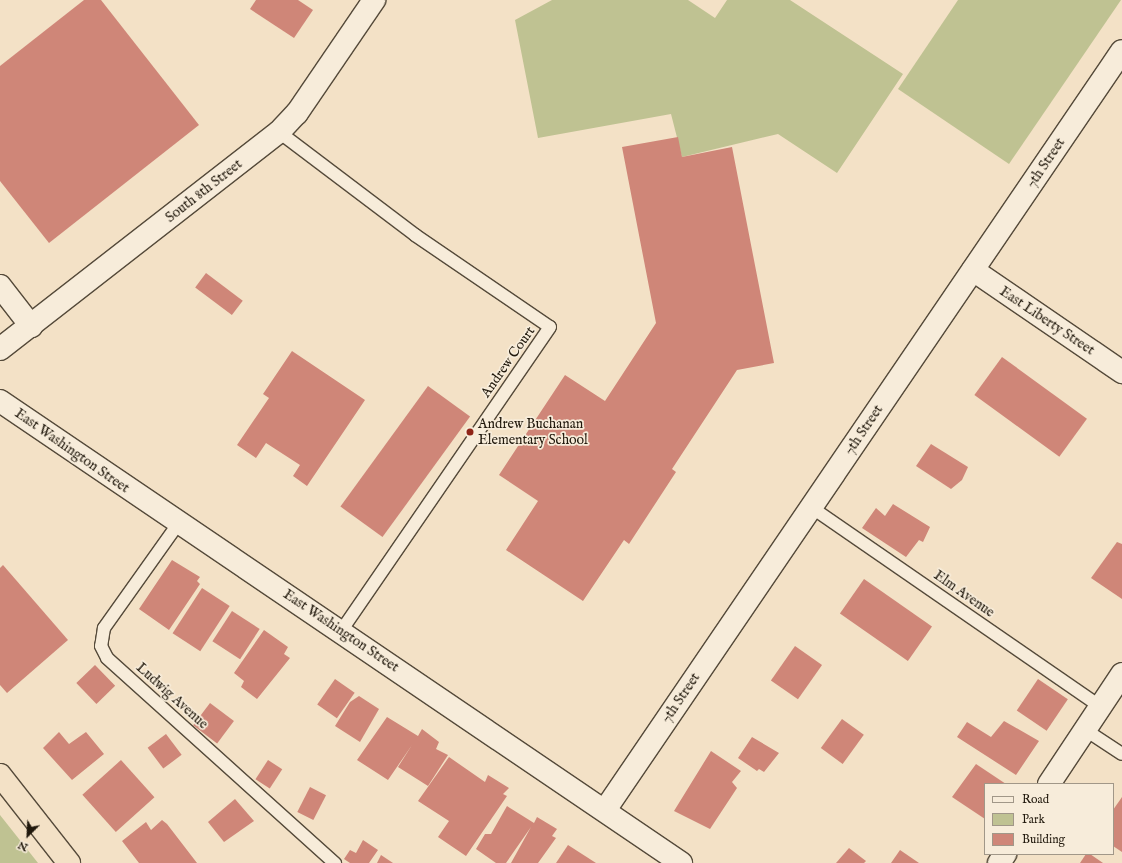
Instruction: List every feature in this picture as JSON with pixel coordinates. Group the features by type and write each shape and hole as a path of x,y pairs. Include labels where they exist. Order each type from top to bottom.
{"highway":[{"path":"0,775 69,863"}],"street":[{"name":"South 8th Street","path":"0,349 279,132 297,113 374,0"},
{"name":"7th Street","path":"605,810 972,270 1119,61"},
{"name":"East Liberty Street","path":"972,270 1122,372"},
{"path":"0,286 31,326"},
{"name":"East Washington Street","path":"0,401 178,524 342,630 681,863"},
{"path":"1050,783 1084,729 1122,674"}],"lane":[{"name":"Andrew Court","path":"279,132 415,235 550,327 342,630"},
{"name":"Elm Avenue","path":"811,508 1100,706"},
{"name":"Ludwig Avenue","path":"178,524 104,628 101,646 107,658 335,863"},
{"path":"1084,729 1122,754"}],"green space":[{"path":"552,0 688,0 715,18 727,0 790,0 903,74 837,173 778,134 682,157 671,114 538,138 515,20"},
{"path":"958,0 1121,0 1009,164 898,89"},
{"path":"0,815 38,863 0,863"}],"building":[{"path":"84,0 101,0 199,125 49,243 0,181 0,66"},
{"path":"256,0 298,0 313,10 294,38 250,9"},
{"path":"678,137 682,157 732,147 774,363 737,370 672,469 676,472 629,544 624,540 583,601 506,550 538,501 499,475 565,375 605,401 656,323 622,147"},
{"path":"206,273 243,301 232,315 195,287"},
{"path":"292,351 365,400 307,486 293,476 300,465 266,443 256,458 237,445 269,398 263,394"},
{"path":"1002,357 1087,419 1059,457 974,395"},
{"path":"428,386 470,417 382,537 340,507"},
{"path":"931,444 968,467 962,480 951,489 916,466"},
{"path":"893,504 930,527 923,542 919,540 906,557 862,528 876,508 885,516"},
{"path":"1117,542 1122,544 1122,599 1091,578"},
{"path":"172,560 200,577 197,581 200,584 169,630 139,609"},
{"path":"3,565 68,640 7,693 0,685 0,568"},
{"path":"864,579 932,627 908,661 840,613"},
{"path":"202,588 230,606 200,651 173,633"},
{"path":"232,611 260,629 240,659 212,641"},
{"path":"264,630 288,647 284,654 290,658 257,699 241,687 244,681 234,673"},
{"path":"795,646 822,665 798,699 771,680"},
{"path":"95,665 115,686 96,704 76,683"},
{"path":"335,679 355,693 337,718 317,704"},
{"path":"1038,679 1068,699 1047,731 1017,711"},
{"path":"359,696 379,709 360,742 335,726 350,702"},
{"path":"210,703 234,721 217,743 193,725"},
{"path":"387,717 418,736 422,729 439,742 436,749 448,755 428,786 398,767 412,745 388,780 357,760"},
{"path":"842,719 864,735 843,764 821,748"},
{"path":"1004,721 1039,741 1016,775 957,737 967,722 991,737"},
{"path":"59,732 69,744 86,732 104,754 72,780 43,748"},
{"path":"166,734 182,755 163,769 148,748"},
{"path":"752,737 779,753 764,772 759,769 757,771 738,758"},
{"path":"711,751 741,771 732,782 737,788 710,829 674,811"},
{"path":"449,757 485,782 488,775 509,788 503,794 507,796 466,856 438,837 449,821 418,801"},
{"path":"121,760 154,797 116,832 82,795"},
{"path":"268,760 282,769 270,789 255,779"},
{"path":"976,764 1004,783 984,783 984,818 952,797"},
{"path":"310,787 326,795 313,820 297,812"},
{"path":"1122,797 1122,852 1114,847 1114,809"},
{"path":"235,799 254,821 224,842 208,822"},
{"path":"507,806 534,823 537,817 557,829 552,836 556,838 538,863 511,863 531,827 506,863 496,863 476,849 485,834 491,834"},
{"path":"162,820 167,824 197,863 139,863 122,841 146,822 151,830"},
{"path":"363,840 378,850 369,863 350,863 344,859 350,850 356,853"},
{"path":"568,845 596,863 556,863"},
{"path":"849,848 866,861 864,863 836,863"},
{"path":"900,850 919,863 891,863"},
{"path":"381,855 393,863 377,863"},
{"path":"1085,855 1091,855 1103,863 1080,863"}],"place":[{"name":"Andrew Buchanan Elementary School","path":"470,432"}]}
